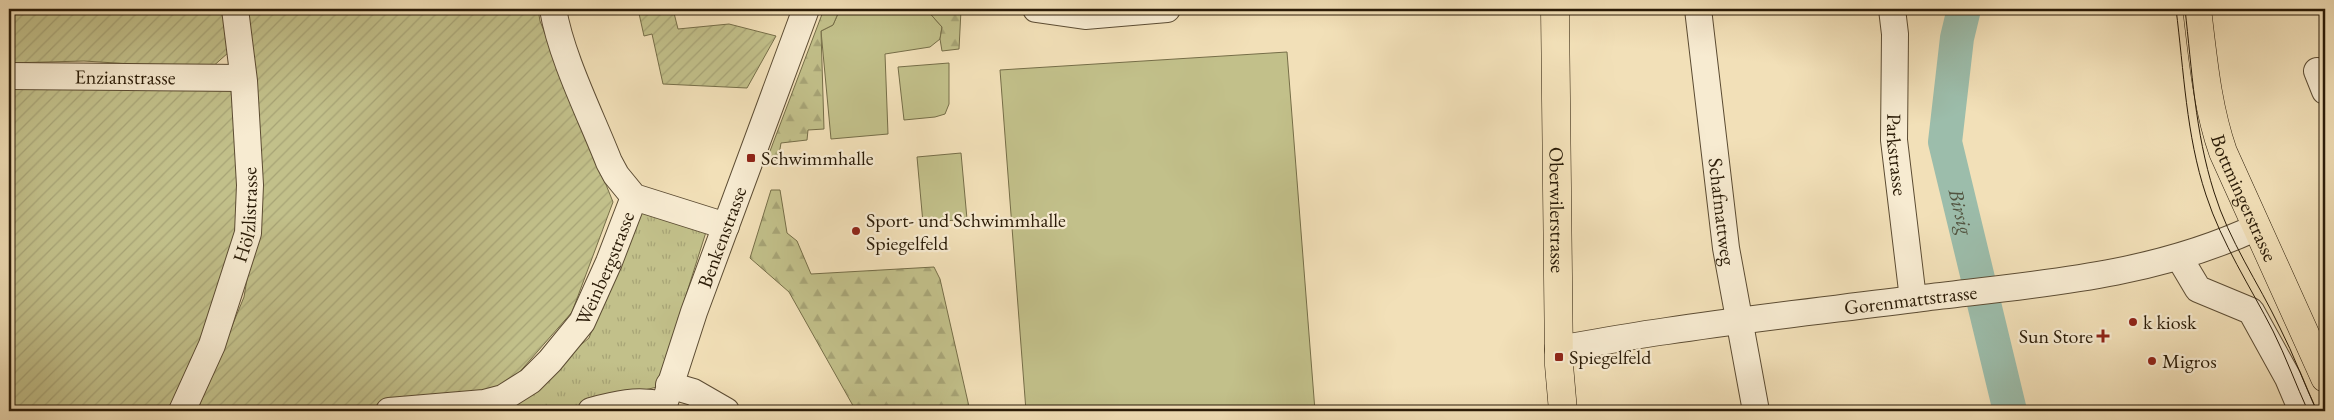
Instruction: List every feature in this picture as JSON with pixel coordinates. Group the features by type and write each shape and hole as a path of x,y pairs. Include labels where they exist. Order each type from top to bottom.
{"main road":[{"name":"Oberwilerstrasse","path":"1555,9 1558,349 1563,411"},
{"name":"Bottmingerstrasse","path":"2197,9 2205,79 2215,128 2223,152 2325,378"}],"street":[{"name":"Hölzlistrasse","path":"182,411 212,346 248,233 250,185 243,78 235,9"},
{"name":"Weinbergstrasse","path":"389,411 484,403 503,398 530,381 550,361 582,322 609,262 634,197 616,175 610,162 576,80 556,24 553,9"},
{"name":"Benkenstrasse","path":"665,400 726,226 806,9"},
{"path":"1036,9 1085,16 1167,9"},
{"name":"Schafmattweg","path":"1698,9 1726,248 1756,411"},
{"name":"Parkstrasse","path":"1892,9 1895,34 1894,140 1913,299"},
{"name":"Enzianstrasse","path":"9,76 243,78"},
{"path":"634,197 726,226"},
{"name":"Gorenmattstrasse","path":"1558,349 1667,331 2010,288 2121,272 2179,257 2233,238 2257,227"},
{"path":"2179,257 2198,289 2250,311 2288,378 2302,411"},
{"path":"591,411 623,402 665,400 693,392 726,411"}],"green space":[{"path":"9,9 223,9 229,52 210,69 84,61 9,63"},
{"path":"242,9 538,9 540,21 613,202 572,312 517,375 492,393 344,411 197,411 244,297 260,202"},
{"path":"638,9 673,9 678,29 729,24 776,36 747,88 663,84 652,34 644,36"},
{"path":"824,9 840,9 833,25 821,31 824,129 808,130 807,140 781,143 778,161 767,159"},
{"path":"840,9 926,9 942,27 940,39 930,47 885,54 888,134 831,139 821,31 833,25"},
{"path":"926,9 961,10 959,49 942,51 940,39 942,27"},
{"path":"1287,52 1315,411 1026,411 1000,70"},
{"path":"949,63 949,104 945,114 935,117 904,120 898,67"},
{"path":"9,87 231,90 241,192 231,258 201,348 167,411 9,411"},
{"path":"961,153 967,219 923,223 917,157"},
{"path":"771,190 780,190 787,233 797,241 811,274 934,267 940,279 970,411 856,411 789,292 750,258"},
{"path":"638,209 706,232 657,387 557,411 494,411 505,408 589,338"}],"waterway":[{"name":"Birsig","path":"1964,9 1957,38 1945,142 2010,411"}],"tram line":[{"path":"2176,9 2186,103 2194,149 2206,195 2228,248 2278,341 2308,411"},
{"path":"2185,9 2198,124 2214,192 2220,210 2285,338 2317,411"}],"place":[{"name":"Schwimmhalle","path":"751,158"},
{"name":"Sport- und Schwimmhalle Spiegelfeld","path":"856,231"},
{"name":"k kiosk","path":"2133,322"},
{"name":"Sun Store","path":"2103,336"},
{"name":"Spiegelfeld","path":"1559,357"},
{"name":"Migros","path":"2152,361"}]}
